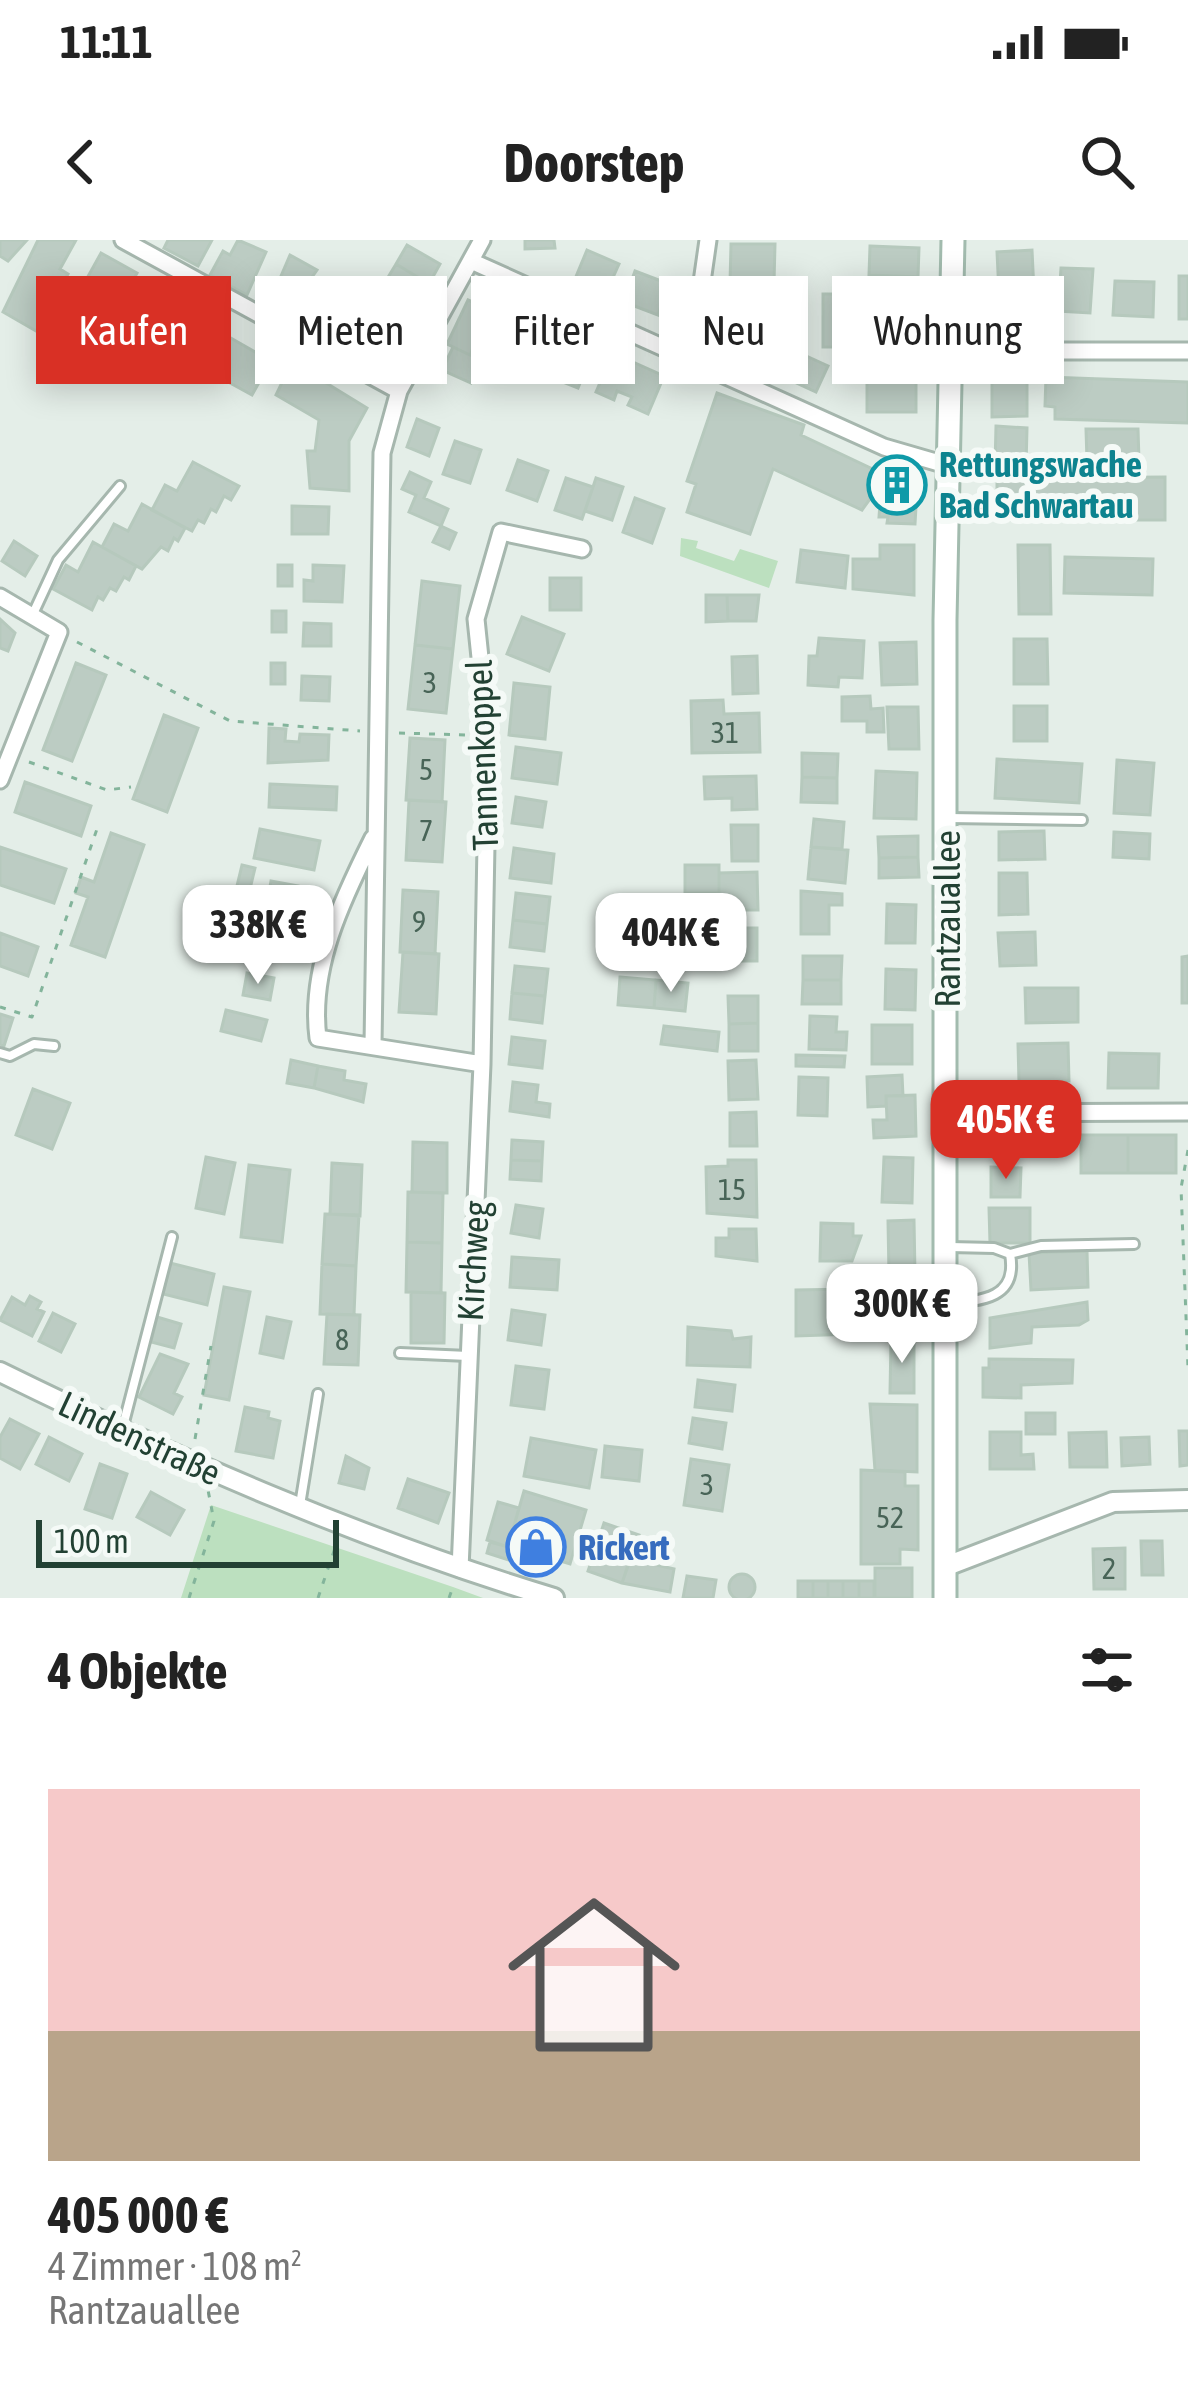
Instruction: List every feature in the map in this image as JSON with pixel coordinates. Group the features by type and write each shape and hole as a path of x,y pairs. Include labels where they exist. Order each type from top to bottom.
{"main road":[{"name":"Rantzauallee","path":"951,276 952,240"},
{"name":"Rantzauallee","path":"945,1598 949,384"}],"street":[{"path":"124,240 399,392"},
{"path":"373,1045 382,453 399,392 482,240"},
{"path":"702,276 707,240"},
{"path":"471,261 659,347"},
{"path":"1064,351 1188,351"},
{"path":"742,384 884,447 946,465"},
{"name":"Tannenkoppel","path":"482,1064 488,735 476,620 501,532 582,549"},
{"path":"0,597 59,632 0,780"},
{"path":"373,838 340,903 313,1003 318,1038 482,1064"},
{"name":"Kirchweg","path":"460,1569 482,1064"},
{"path":"946,1113 1188,1112"},
{"name":"Lindenstraße","path":"0,1372 197,1467 460,1569 554,1598"},
{"path":"944,1567 1113,1502 1188,1500"}],"lane":[{"path":"32,616 58,560 120,486"},
{"path":"946,818 1082,820"},
{"path":"0,1053 10,1056 34,1043 54,1046"},
{"path":"122,1432 172,1238"},
{"path":"946,1247 994,1248 1010,1254 1041,1246 1134,1244"},
{"path":"946,1304 1000,1293 1010,1284 1010,1254"},
{"path":"400,1353 469,1356"},
{"path":"300,1507 317,1394"}],"path":[{"path":"59,632 230,721 488,735"},
{"path":"10,755 107,790 131,787"},
{"path":"0,1007 32,1017 97,829"},
{"path":"1188,1150 1181,1188 1188,1368"},
{"path":"189,1598 214,1521 197,1467 211,1346"},
{"path":"318,1598 335,1548"}],"green space":[{"path":"681,538 698,541 696,548 734,561 740,549 778,561 769,588 680,556"},
{"path":"211,1505 453,1587 483,1598 181,1598"}],"building":[{"path":"0,240 27,240 8,261 0,256"},
{"path":"38,240 76,240 60,269 67,276 36,276 36,331 3,312"},
{"path":"168,240 212,240 198,266 164,248"},
{"path":"238,240 266,252 247,295 231,286 231,276 210,275 223,251 230,255"},
{"path":"525,240 554,240 555,248 525,249"},
{"path":"731,244 775,244 774,276 730,276"},
{"path":"407,245 440,264 433,276 416,276 396,264"},
{"path":"870,246 919,248 918,276 869,275"},
{"path":"587,250 619,264 614,276 576,276"},
{"path":"1032,250 1033,276 998,276 997,252"},
{"path":"101,253 137,273 135,276 88,276"},
{"path":"290,255 317,270 313,276 281,276"},
{"path":"396,264 416,276 389,276"},
{"path":"1061,268 1093,269 1090,313 1064,311"},
{"path":"635,271 659,280 658,315 635,306"},
{"path":"1179,276 1188,276 1188,319 1179,319"},
{"path":"1115,281 1154,282 1153,317 1113,315"},
{"path":"823,294 832,294 832,347 823,347"},
{"path":"468,300 471,301 470,355 447,344"},
{"path":"231,338 255,352 258,384 252,395 231,384"},
{"path":"453,347 470,355 471,383 447,372"},
{"path":"808,357 828,366 816,392 799,384 808,384"},
{"path":"635,363 659,374 661,384 648,414 628,405 632,397 617,391 614,400 596,392 599,384 635,384"},
{"path":"1064,378 1188,382 1188,423 1055,419 1055,407 1045,406 1046,384 1064,384"},
{"path":"281,384 328,384 367,408 349,441 349,491 310,488 307,451 315,451 319,420 276,395"},
{"path":"867,384 916,384 916,412 867,412"},
{"path":"992,384 1027,384 1027,416 992,417"},
{"path":"717,393 804,425 801,435 881,473 862,510 773,469 750,534 687,512 696,484 687,481"},
{"path":"417,419 439,428 429,456 407,447"},
{"path":"996,426 1027,428 1026,467 995,466"},
{"path":"1086,429 1138,429 1139,461 1087,461"},
{"path":"455,441 481,450 470,483 443,474"},
{"path":"518,460 548,471 537,501 507,490"},
{"path":"193,462 239,486 231,500 224,496 216,512 211,509 204,523 198,520 192,531 152,510 165,485 177,491"},
{"name":"Rettungswache Bad Schwartau","path":"884,466 918,472 915,524 887,523 888,517 879,517 880,503 870,499"},
{"path":"410,472 431,482 424,498 448,509 441,526 409,512 416,495 402,489"},
{"path":"1165,477 1165,520 997,520 997,478"},
{"path":"566,478 593,487 582,519 555,510"},
{"path":"596,478 623,487 612,520 585,511"},
{"path":"635,498 664,509 652,543 623,532"},
{"path":"142,504 185,528 168,551 161,547 142,569 102,547 114,524 128,531"},
{"path":"292,506 329,507 328,534 292,534"},
{"path":"441,526 456,533 449,549 433,542"},
{"path":"14,541 37,556 25,576 2,561"},
{"path":"93,542 136,566 116,591 110,588 103,600 98,597 92,610 53,589 66,565 78,572"},
{"path":"880,545 914,545 914,595 853,589 853,559 880,559"},
{"path":"1018,545 1050,545 1051,614 1019,614"},
{"path":"801,550 848,556 845,588 797,582"},
{"path":"1065,557 1153,559 1152,595 1064,593"},
{"path":"278,565 292,565 292,586 278,586"},
{"path":"313,565 344,566 342,602 304,601 304,580 313,581"},
{"path":"550,578 581,578 581,610 550,610"},
{"path":"422,581 460,586 453,649 415,645"},
{"path":"706,595 727,595 728,621 706,622"},
{"path":"727,595 759,595 756,621 728,621"},
{"path":"272,611 286,611 286,632 272,632"},
{"path":"522,617 564,634 549,671 507,654"},
{"path":"0,619 15,633 8,651 0,648"},
{"path":"304,623 331,624 331,646 303,646"},
{"path":"819,638 864,641 862,678 839,677 838,687 808,685 809,656 817,656"},
{"path":"1014,639 1047,639 1048,684 1014,684"},
{"path":"916,642 917,684 882,685 880,643"},
{"path":"415,645 453,649 446,713 408,709"},
{"path":"757,656 758,693 733,694 732,657"},
{"path":"76,663 106,675 72,761 43,750"},
{"path":"271,663 285,663 285,684 271,684"},
{"path":"302,676 330,677 329,701 301,700"},
{"path":"514,683 550,687 545,739 509,735"},
{"path":"870,696 871,709 883,708 884,732 867,732 867,721 842,721 842,697"},
{"path":"723,700 724,714 759,713 760,752 692,753 691,701"},
{"path":"1014,706 1047,706 1047,741 1014,741"},
{"path":"887,707 918,707 919,749 889,749"},
{"path":"164,715 198,728 167,812 133,799"},
{"path":"269,728 286,729 285,741 299,742 300,734 329,735 328,760 268,763"},
{"path":"410,738 445,740 442,802 406,800"},
{"path":"516,747 561,753 557,784 512,778"},
{"path":"802,753 838,754 837,778 802,777"},
{"path":"997,759 1082,764 1079,803 995,798"},
{"path":"1117,760 1154,763 1150,815 1114,813"},
{"path":"876,771 917,773 916,819 874,818"},
{"path":"756,776 757,809 732,810 732,798 705,799 704,777"},
{"path":"802,777 837,778 837,803 801,802"},
{"path":"25,782 91,806 81,836 15,812"},
{"path":"270,784 337,787 336,810 269,807"},
{"path":"516,797 546,802 542,827 512,823"},
{"path":"409,800 446,802 442,862 406,860"},
{"path":"814,819 844,822 842,849 811,847"},
{"path":"731,825 758,825 758,861 732,861"},
{"path":"260,829 320,841 314,870 254,858"},
{"path":"1044,831 1045,859 999,860 999,832"},
{"path":"1114,832 1150,834 1149,859 1113,857"},
{"path":"111,833 144,845 105,957 71,945 88,897 76,893 81,877 94,882"},
{"path":"918,836 918,857 879,858 878,837"},
{"path":"0,847 66,869 54,903 0,885"},
{"path":"811,847 848,850 845,883 808,879"},
{"path":"514,848 554,854 551,883 510,878"},
{"path":"918,857 919,877 879,878 879,858"},
{"path":"242,865 255,868 250,889 237,886"},
{"path":"685,865 719,865 719,893 685,893"},
{"path":"757,872 758,910 719,910 719,873"},
{"path":"999,873 1027,873 1028,914 999,915"},
{"path":"271,881 298,886 294,908 267,903"},
{"path":"403,890 438,892 435,954 400,952"},
{"path":"801,891 842,894 842,905 829,905 829,934 801,934"},
{"path":"516,893 550,897 547,924 513,920"},
{"path":"887,904 916,905 915,943 886,943"},
{"path":"513,920 547,924 544,951 510,947"},
{"path":"257,928 284,933 280,955 253,950"},
{"path":"696,928 757,928 757,961 696,961"},
{"path":"1035,932 1036,965 1000,966 998,933"},
{"path":"0,933 38,947 28,976 0,966"},
{"path":"403,952 439,954 436,1014 399,1012"},
{"path":"803,956 842,956 841,980 803,980"},
{"path":"1188,956 1188,1003 1182,1003 1182,957"},
{"path":"515,966 548,969 545,996 512,993"},
{"path":"886,969 916,970 915,1010 885,1009"},
{"path":"247,973 274,978 270,1000 243,995"},
{"path":"620,977 656,980 654,1008 618,1005"},
{"path":"656,980 688,983 685,1011 654,1008"},
{"path":"803,980 841,980 841,1004 802,1004"},
{"path":"1025,988 1078,988 1078,1022 1026,1023"},
{"path":"512,993 545,996 542,1023 510,1019"},
{"path":"728,996 758,996 758,1023 729,1024"},
{"path":"226,1010 267,1020 261,1041 221,1031"},
{"path":"0,1014 13,1018 4,1046 0,1044"},
{"path":"810,1016 837,1017 836,1032 847,1032 846,1050 809,1049"},
{"path":"758,1023 758,1051 729,1051 729,1024"},
{"path":"872,1025 912,1025 912,1064 872,1064"},
{"path":"664,1026 719,1032 717,1051 661,1044"},
{"path":"512,1037 545,1041 542,1068 509,1064"},
{"path":"1068,1043 1069,1081 1019,1083 1018,1044"},
{"path":"1109,1053 1159,1054 1158,1088 1108,1088"},
{"path":"796,1055 845,1056 844,1067 796,1066"},
{"path":"291,1060 318,1066 314,1088 287,1083"},
{"path":"756,1060 758,1099 729,1100 728,1061"},
{"path":"318,1066 345,1071 344,1080 366,1084 363,1102 314,1088"},
{"path":"902,1075 903,1096 886,1096 886,1106 868,1107 867,1077"},
{"path":"799,1077 828,1078 827,1116 798,1115"},
{"path":"513,1082 538,1085 536,1102 550,1104 549,1117 510,1111"},
{"path":"33,1089 70,1103 52,1149 16,1135"},
{"path":"915,1095 916,1136 874,1138 873,1120 887,1120 886,1096"},
{"path":"756,1112 757,1146 730,1146 730,1113"},
{"path":"1081,1135 1128,1135 1128,1173 1081,1173"},
{"path":"1128,1135 1176,1135 1176,1173 1128,1173"},
{"path":"512,1140 543,1142 542,1161 511,1160"},
{"path":"413,1142 447,1143 447,1193 412,1192"},
{"path":"206,1157 235,1163 224,1214 196,1208"},
{"path":"884,1157 913,1158 912,1203 882,1202"},
{"path":"511,1160 542,1161 541,1181 510,1179"},
{"path":"728,1160 756,1160 757,1217 707,1213 706,1167 728,1166"},
{"path":"332,1163 362,1165 360,1216 330,1214"},
{"path":"249,1165 290,1170 282,1242 241,1237"},
{"path":"991,1167 1021,1168 1020,1197 991,1197"},
{"path":"408,1192 443,1193 442,1243 407,1242"},
{"path":"516,1205 543,1209 539,1238 511,1233"},
{"path":"989,1208 1030,1208 1030,1243 990,1243"},
{"path":"325,1214 359,1215 356,1266 322,1264"},
{"path":"914,1220 915,1274 889,1275 888,1221"},
{"path":"821,1223 853,1224 853,1236 861,1236 852,1261 820,1261"},
{"path":"729,1229 756,1229 757,1261 716,1256 716,1238 729,1238"},
{"path":"407,1242 442,1243 441,1293 406,1292"},
{"path":"1087,1251 1088,1287 1031,1290 1029,1253"},
{"path":"512,1257 559,1260 557,1290 510,1287"},
{"path":"170,1263 214,1274 207,1305 163,1294"},
{"path":"322,1264 356,1266 354,1315 320,1314"},
{"path":"224,1287 250,1292 229,1400 204,1395"},
{"path":"850,1289 850,1301 872,1300 872,1292 914,1291 914,1332 796,1336 796,1290"},
{"path":"411,1292 445,1293 444,1343 411,1343"},
{"path":"30,1296 41,1302 37,1309 44,1312 32,1336 0,1320 12,1297 25,1305"},
{"path":"1087,1302 1088,1320 1079,1325 1032,1327 1031,1343 990,1348 990,1318"},
{"path":"512,1310 545,1315 541,1345 508,1340"},
{"path":"53,1313 75,1324 61,1352 39,1341"},
{"path":"327,1314 360,1315 358,1365 324,1364"},
{"path":"157,1317 181,1324 174,1348 151,1342"},
{"path":"267,1317 291,1322 283,1358 260,1353"},
{"path":"688,1327 731,1331 733,1339 751,1337 750,1367 687,1365"},
{"path":"891,1339 914,1340 914,1393 890,1393"},
{"path":"160,1354 188,1364 174,1393 182,1397 173,1414 139,1397"},
{"path":"989,1359 1073,1360 1072,1383 1021,1385 1021,1398 983,1397 983,1368 989,1368"},
{"path":"516,1366 549,1370 544,1409 511,1405"},
{"path":"698,1380 735,1385 732,1411 695,1407"},
{"path":"870,1404 917,1405 917,1472 875,1470"},
{"path":"245,1407 269,1412 268,1418 280,1421 273,1458 236,1451"},
{"path":"1026,1413 1055,1413 1055,1434 1026,1434"},
{"path":"693,1418 726,1423 722,1449 689,1443"},
{"path":"10,1419 39,1434 20,1469 0,1458 0,1437"},
{"path":"1179,1431 1188,1431 1188,1465 1180,1466"},
{"path":"990,1432 1021,1432 1021,1455 1033,1454 1034,1469 990,1469"},
{"path":"1106,1432 1107,1467 1070,1467 1069,1433"},
{"path":"49,1437 82,1454 69,1481 36,1464"},
{"path":"1149,1437 1150,1464 1122,1466 1121,1438"},
{"path":"531,1438 596,1450 589,1488 524,1476"},
{"path":"605,1446 642,1450 639,1481 602,1477"},
{"path":"346,1456 369,1468 364,1489 339,1483"},
{"path":"691,1459 729,1465 722,1511 684,1505"},
{"path":"100,1464 127,1474 112,1518 85,1509"},
{"path":"861,1470 905,1472 905,1486 918,1486 918,1550 900,1549 900,1564 861,1564"},
{"path":"408,1479 449,1493 438,1523 398,1508"},
{"path":"524,1491 586,1510 570,1564 516,1548 512,1561 487,1553 490,1542 508,1547"},
{"path":"151,1492 184,1510 170,1535 137,1517"},
{"path":"498,1502 519,1508 508,1547 487,1540"},
{"path":"604,1523 639,1535 622,1583 588,1571"},
{"path":"1141,1541 1162,1541 1163,1575 1142,1575"},
{"path":"1125,1548 1125,1589 1094,1589 1093,1549"},
{"path":"630,1559 674,1569 670,1592 622,1583"},
{"path":"875,1568 912,1568 912,1598 875,1598"},
{"path":"737,1575 747,1575 754,1582 748,1598 736,1598 730,1592 730,1582"},
{"path":"687,1576 716,1580 713,1598 683,1598"},
{"path":"798,1581 813,1581 813,1598 798,1598"},
{"path":"813,1581 828,1581 828,1598 813,1598"},
{"path":"828,1581 843,1581 843,1598 828,1598"},
{"path":"843,1581 859,1581 859,1598 843,1598"},
{"path":"859,1581 874,1581 874,1598 859,1598"}],"place":[{"name":"Rettungswache Bad Schwartau","path":"897,485"},
{"name":"Rickert","path":"536,1547"}]}
